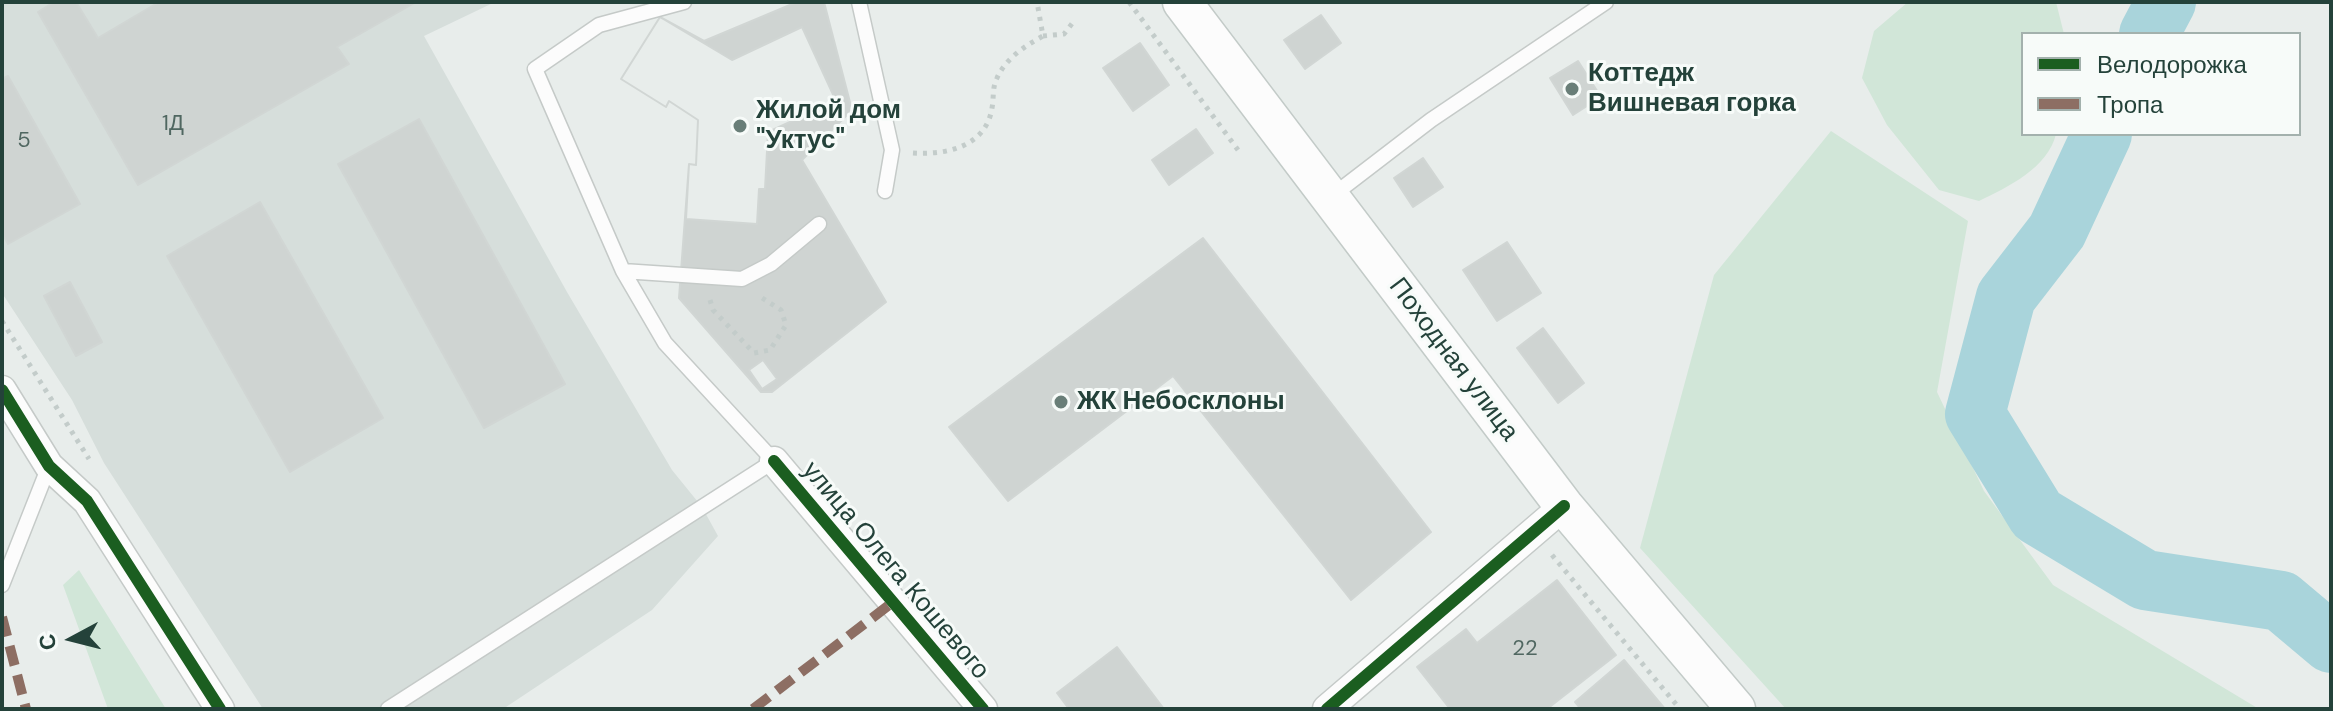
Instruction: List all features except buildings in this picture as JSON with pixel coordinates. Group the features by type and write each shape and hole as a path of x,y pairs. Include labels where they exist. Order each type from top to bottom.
{"main road":[{"name":"Походная улица","path":"1182,2 1564,506 1736,709"}],"street":[{"path":"2,390 49,466 87,501 220,709"},
{"name":"улица Олега Кошевого","path":"774,461 983,709"},
{"path":"1327,709 1564,506"}],"lane":[{"path":"388,709 774,461 665,343 623,271 535,69 599,25 684,2"},
{"path":"859,2 892,150 885,191"},
{"path":"1330,197 1431,120 1606,2"},
{"path":"623,271 742,279 771,264 819,224"},
{"path":"2,585 49,466"}],"path":[{"path":"1037,2 1043,36"},
{"path":"1129,2 1238,150"},
{"path":"892,150 938,153 965,146 977,138 986,126 992,109 993,88 1004,65 1043,36 1064,34 1074,21"},
{"path":"702,276 713,310 754,353 770,350 786,325 781,310 764,296 742,294 728,278"},
{"path":"2,321 93,466"},
{"path":"1533,533 1680,709"}],"shaded area":[{"path":"2,2 495,2 424,36 567,292 672,470 702,507 718,536 652,610 503,709 263,709 104,463 72,400 2,293"}],"green space":[{"path":"1908,2 2056,2 2064,32 2021,32 2021,136 2055,136 2045,157 2025,175 1979,201 1939,190 1887,125 1862,78 1874,31"},
{"path":"1831,131 1968,221 1937,392 1984,491 2053,585 2259,709 1786,709 1640,548 1714,275"},
{"path":"79,570 166,709 108,709 63,585"}],"waterway":[{"path":"2150,32 2166,2"},
{"path":"2101,136 2057,231 2006,297 1975,414 2037,515 2145,580 2281,601 2331,643"}],"marked path":[{"path":"753,709 893,602"},
{"path":"2,617 26,709"}],"cycle path":[{"path":"2,390 49,466 87,501 220,709"},
{"path":"774,461 983,709"},
{"path":"1327,709 1564,506"}],"place":[{"name":"Коттедж Вишневая горка","path":"1572,89"},
{"name":"Жилой дом \"Уктус\"","path":"740,126"},
{"name":"ЖК Небосклоны","path":"1061,402"}]}
